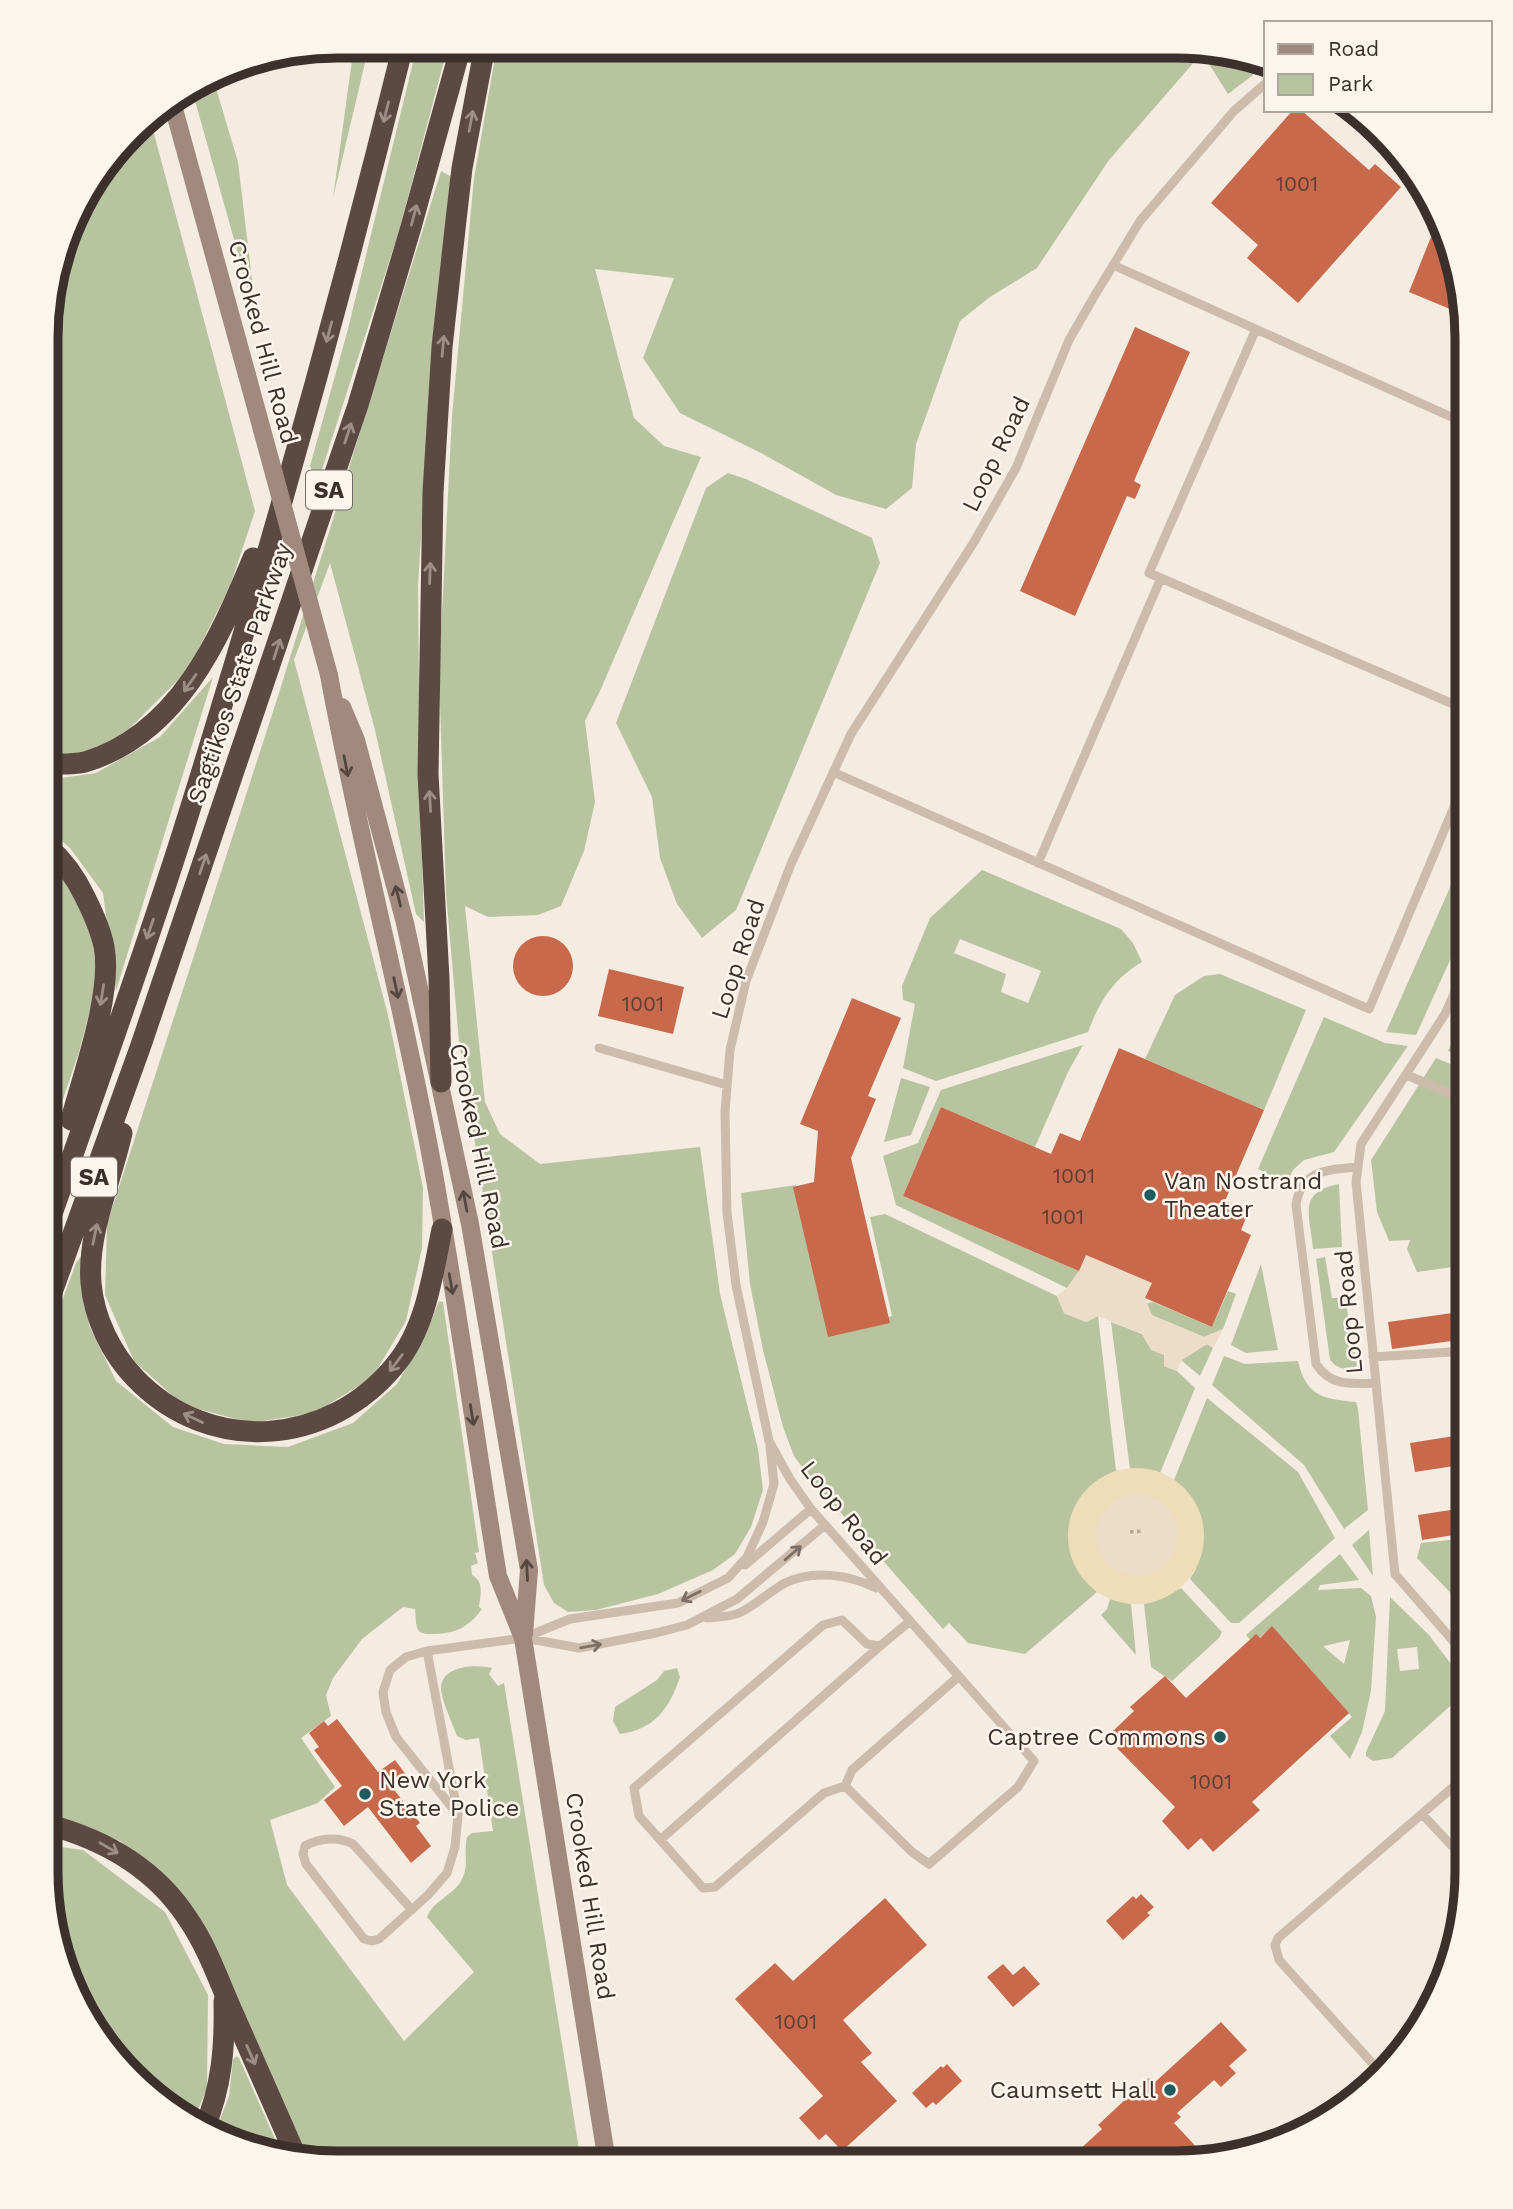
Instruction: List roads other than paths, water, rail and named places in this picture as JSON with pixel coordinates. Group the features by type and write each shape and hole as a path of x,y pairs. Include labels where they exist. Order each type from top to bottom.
{"highway":[{"name":"Sagtikos State Parkway","path":"58,1196 181,836 292,466 400,58"},
{"name":"Sagtikos State Parkway","path":"58,1276 141,1045 358,405 458,58"},
{"path":"441,1082 428,774 433,492 442,347 454,233 462,168 483,58"},
{"path":"58,763 83,762 118,748 150,725 179,698 204,664 225,624 292,466"},
{"path":"58,859 77,881 94,915 105,949 104,985 97,1024 58,1168"},
{"path":"141,1045 113,1172 93,1243 91,1285 95,1307 112,1348 125,1368 160,1400 206,1424 255,1432 306,1426 350,1406 369,1393 399,1362 410,1342 425,1302 442,1229"},
{"path":"58,1827 104,1844 154,1878 188,1918 202,1942 292,2148"},
{"path":"208,2119 224,2054 224,1992"}],"main road":[{"name":"Crooked Hill Road","path":"174,111 328,675 349,782 373,881 430,1154 498,1576 523,1638 605,2151"},
{"name":"Crooked Hill Road","path":"328,675 356,740 367,778 405,923 441,1082 485,1300 529,1570 523,1638"}],"lane":[{"name":"Loop Road","path":"845,1786 912,1852 929,1864 1018,1787 1034,1761 811,1509 790,1479 769,1441 736,1285 727,1213 724,1111 730,1050 746,981 791,864 851,734 974,542 1016,468 1069,340 1140,221 1234,111 1264,85"},
{"path":"1113,265 1455,419"},
{"path":"1256,329 1149,573 1455,705"},
{"path":"1038,863 1161,578"},
{"path":"834,772 1369,1009 1455,805"},
{"name":"Loop Road","path":"1455,993 1446,1014 1361,1144 1357,1167 1395,1574 1455,1643"},
{"path":"599,1048 727,1085"},
{"path":"1406,1075 1455,1096"},
{"path":"1357,1167 1314,1175 1303,1183 1296,1205 1316,1364 1332,1380 1344,1385 1376,1383"},
{"path":"1373,1357 1455,1352"},
{"path":"727,1578 747,1557 763,1522 774,1484 769,1441"},
{"path":"458,1815 396,1737 386,1712 383,1692 390,1670 406,1657 427,1651 523,1638 570,1619 678,1603 741,1569 811,1509"},
{"path":"701,1619 751,1589 825,1525"},
{"path":"523,1638 579,1648 656,1633 701,1619 737,1614 787,1582 806,1577 831,1575 852,1578 879,1589"},
{"path":"880,1646 867,1644 842,1620 822,1625 634,1788 639,1816 703,1888 715,1887 824,1793 845,1786 852,1770 958,1677"},
{"path":"660,1840 909,1622"},
{"path":"412,1910 353,1844 337,1839 315,1840 305,1846 303,1854 306,1864 364,1938 372,1941 379,1940 412,1910 447,1873 455,1847 458,1815 427,1651"},
{"path":"1375,2067 1279,1960 1275,1945 1278,1938 1455,1785"},
{"path":"1422,1814 1451,1846 1455,1843"}],"place":[{"name":"Van Nostrand Theater","path":"1150,1195"},
{"name":"Captree Commons","path":"1220,1737"},
{"name":"New York State Police","path":"365,1794"},
{"name":"Caumsett Hall","path":"1170,2090"}]}
